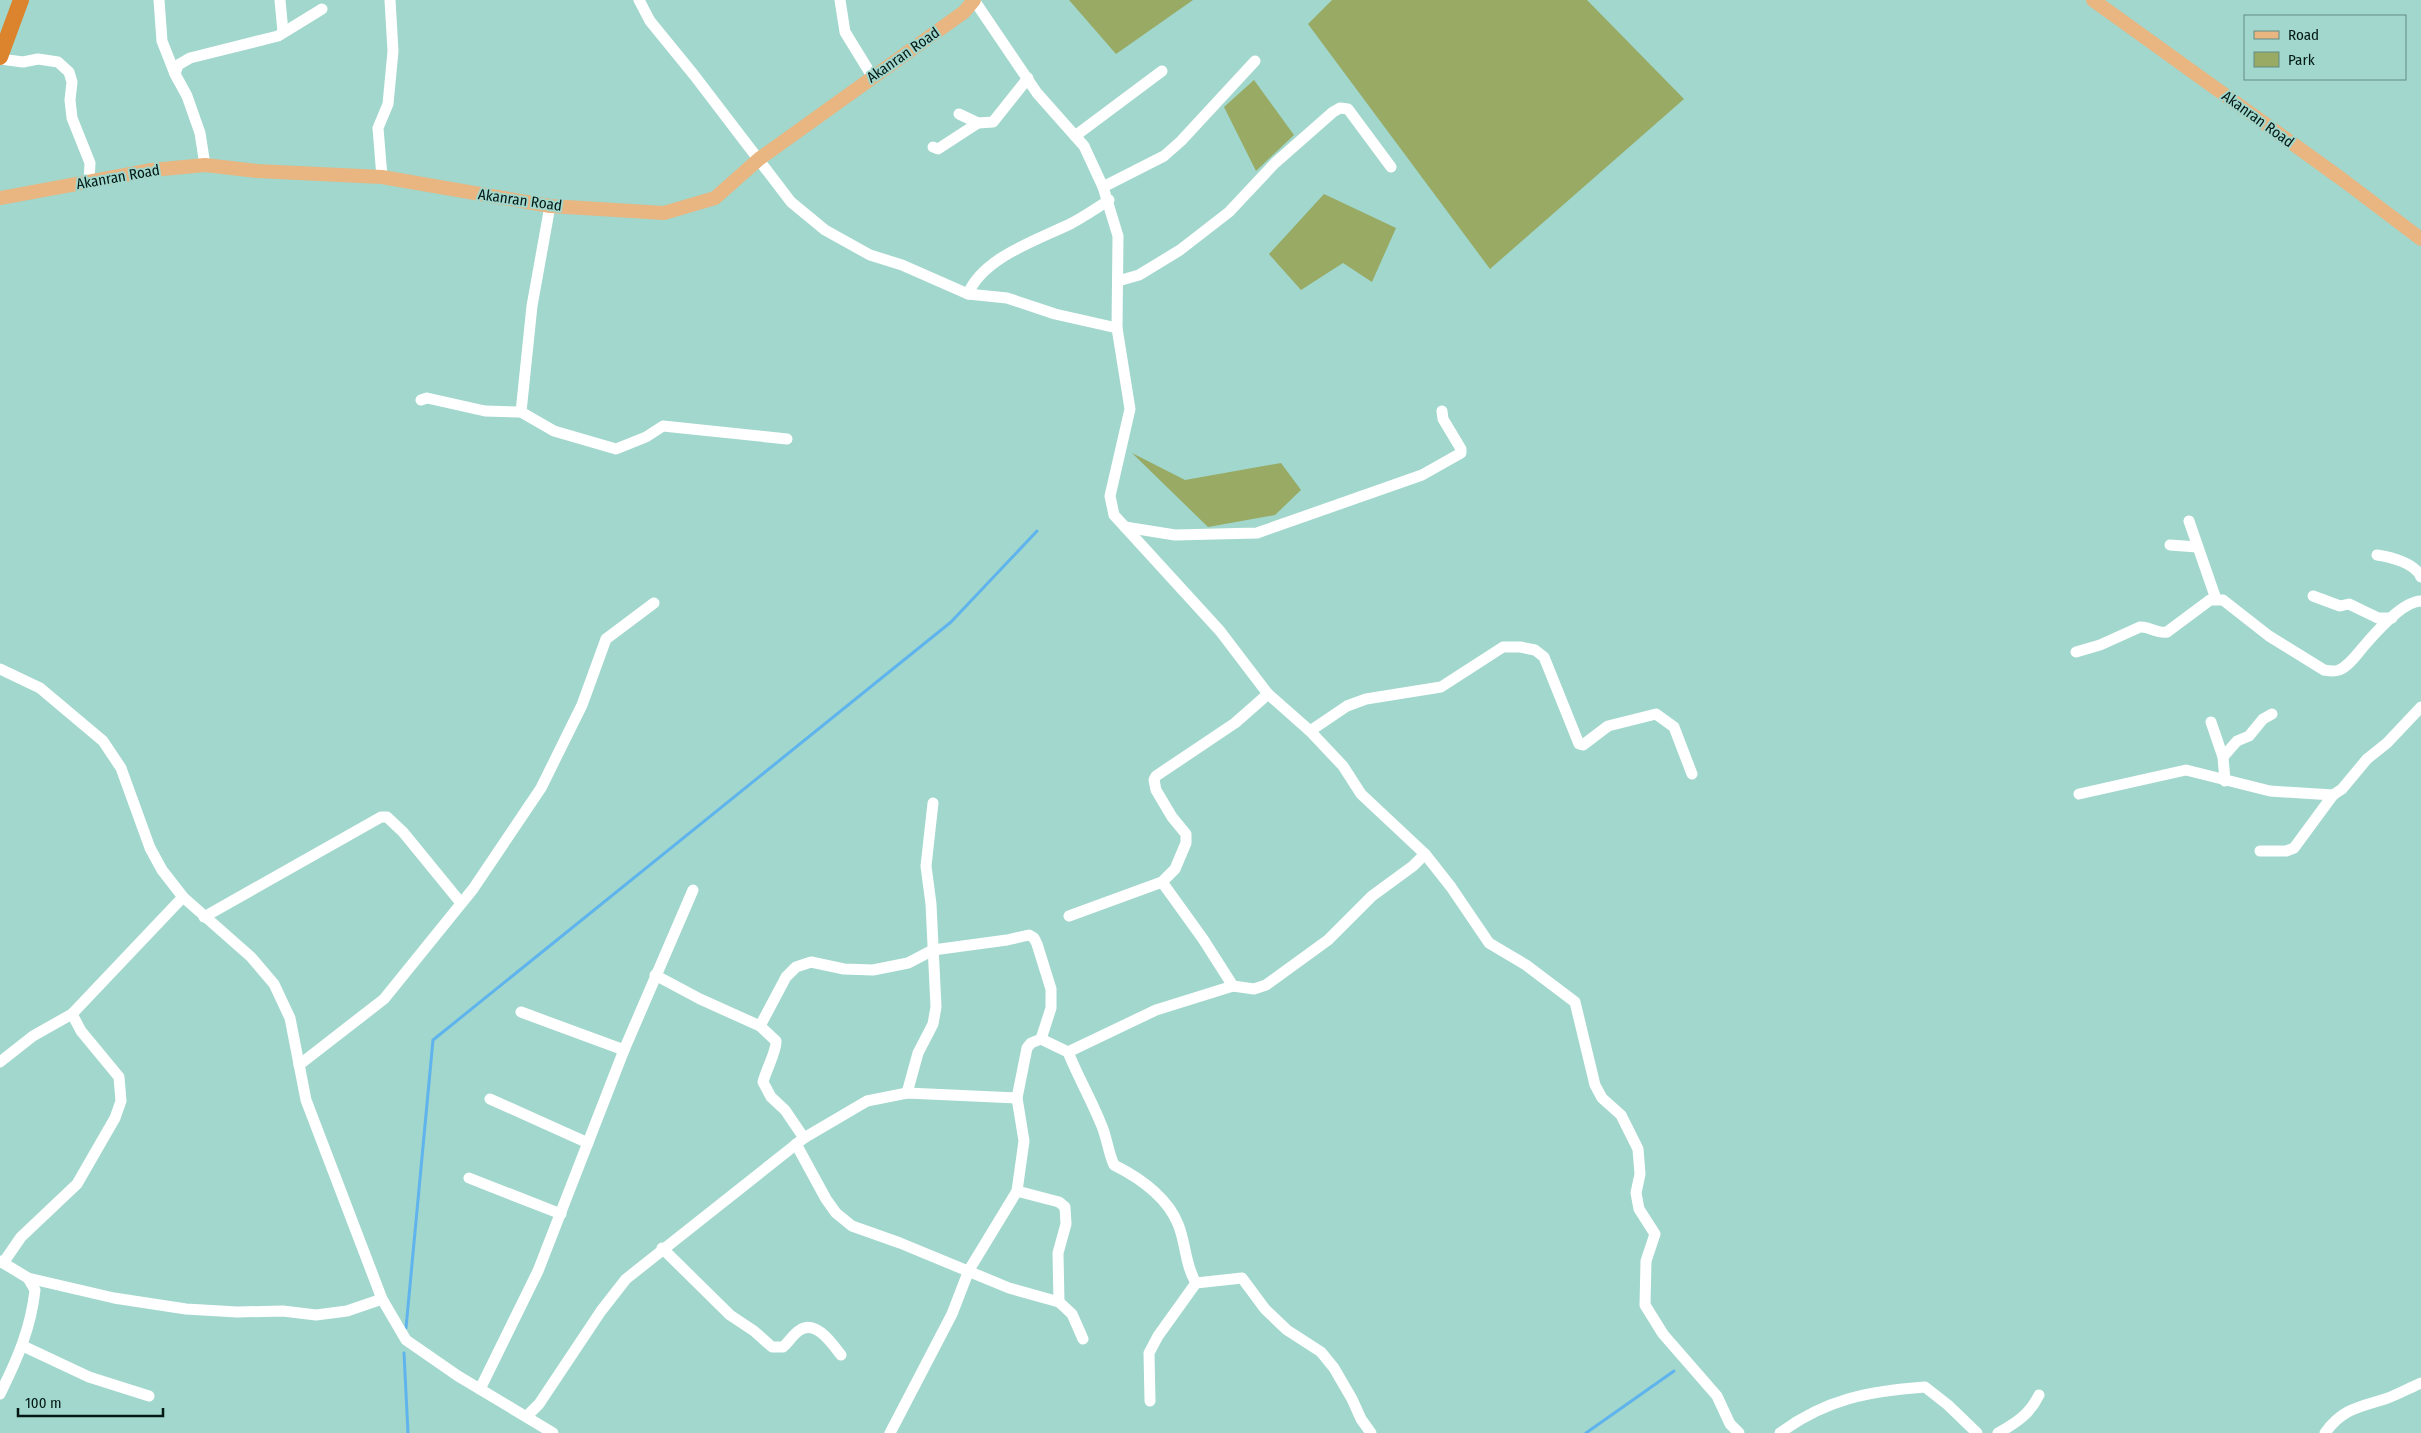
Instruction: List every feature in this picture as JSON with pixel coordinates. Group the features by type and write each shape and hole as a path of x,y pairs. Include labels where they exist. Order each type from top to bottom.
{"highway":[{"path":"0,58 22,0"}],"main road":[{"name":"Akanran Road","path":"0,198 152,170 205,166 257,171 382,177 550,206 664,213 715,198 759,159 872,76 964,12 974,0"},
{"name":"Akanran Road","path":"2093,0 2343,180 2421,240"}],"street":[{"path":"158,0 162,41 175,74 187,96 200,133 205,166"},
{"path":"280,0 283,32"},
{"path":"382,177 378,128 388,104 393,51 390,0"},
{"path":"639,0 650,21 791,202 825,230 870,255 902,265 968,294 1007,298 1055,314 1116,328"},
{"path":"840,0 845,32 872,76"},
{"path":"974,0 1028,78 1084,146 1109,200 1118,236 1116,328 1130,409 1110,496 1114,515 1220,630 1268,694 1310,731 1342,766 1362,794 1425,854 1451,887 1489,943 1526,966 1575,1002 1595,1086 1602,1098 1621,1115 1638,1149 1640,1174 1636,1193 1639,1210 1655,1234 1646,1261 1645,1305 1663,1334 1718,1396 1730,1424 1739,1433"},
{"path":"175,74 178,65 190,58 278,36 322,9"},
{"path":"0,58 23,62 38,59 58,62 69,72 72,82 70,100 72,118 90,163 88,182"},
{"path":"1104,187 1164,156 1255,62"},
{"path":"1075,136 1162,71"},
{"path":"959,114 978,123 993,122 1028,78"},
{"path":"1118,282 1139,275 1180,250 1229,212 1274,163 1332,112 1340,108 1348,109 1391,167"},
{"path":"933,146 938,149 978,123"},
{"path":"968,294 980,273 1000,259 1075,221 1109,200"},
{"path":"521,412 532,306 550,206"},
{"path":"421,400 427,398 485,411 521,412 554,431 616,448 646,437 663,426 787,439"},
{"path":"1125,527 1175,535 1258,533 1364,497 1422,475 1461,453 1461,449 1443,419 1442,411"},
{"path":"2189,521 2216,599"},
{"path":"2170,545 2197,547"},
{"path":"2377,555 2393,558 2412,567 2419,572 2421,577"},
{"path":"2313,596 2340,606 2349,604 2378,618 2392,618"},
{"path":"2076,652 2100,645 2140,627 2167,632 2210,600 2216,599 2222,600 2269,636 2324,670 2332,672 2340,670 2352,660 2408,604 2420,599"},
{"path":"299,1065 384,999 461,903 541,788 582,705 606,639 654,603"},
{"path":"1310,731 1347,706 1366,699 1441,687 1498,650 1520,647 1535,650 1544,657 1579,744 1583,745 1608,726 1656,714 1674,727 1692,774"},
{"path":"0,669 40,688 104,741 121,768 150,848 162,870 183,898 251,957 274,984 290,1018 306,1100 382,1299 406,1340 480,1389 553,1433"},
{"path":"1069,916 1162,882 1175,869 1186,843 1186,834 1156,790 1154,780 1156,776 1235,723 1268,694"},
{"path":"2260,851 2286,851 2294,848 2333,795 2342,789 2368,759 2387,743 2421,707"},
{"path":"2223,757 2237,741 2250,736 2263,719 2272,714"},
{"path":"2211,722 2223,757 2225,780"},
{"path":"2079,794 2186,770 2270,791 2333,795"},
{"path":"907,1092 918,1053 933,1024 936,1007 931,904 926,866 932,803"},
{"path":"204,916 381,817 387,817 404,832 461,903"},
{"path":"1068,1052 1156,1010 1233,986 1254,989 1266,985 1328,940 1372,896 1413,866 1425,854"},
{"path":"1162,882 1203,939 1233,986"},
{"path":"480,1389 538,1271 624,1050 693,890"},
{"path":"0,1062 33,1036 72,1014 183,898"},
{"path":"760,1026 786,977 796,967 811,962 844,969 873,970 908,963 933,950 1032,936 1044,965 1051,990 1051,1008 1041,1039"},
{"path":"655,975 700,999 760,1026 776,1041 777,1047 763,1082 765,1089 785,1110 826,1199 836,1213 852,1226 969,1270 1009,1288 1059,1302 1072,1314 1083,1339"},
{"path":"521,1012 624,1050"},
{"path":"72,1014 81,1031 119,1077 121,1101 115,1118 76,1184 21,1237 2,1262 28,1278 114,1298 186,1309 237,1312 283,1310 316,1315 347,1311 382,1299"},
{"path":"890,1433 952,1314 969,1270 1017,1191 1024,1141 1017,1098 1027,1048 1031,1043 1041,1039 1068,1052 1079,1080 1102,1126 1107,1149 1114,1165 1126,1171 1161,1196 1178,1223 1188,1266 1196,1282"},
{"path":"527,1416 539,1404 601,1311 626,1279 662,1248 697,1223 800,1141 867,1101 907,1092 1017,1098"},
{"path":"490,1099 588,1143"},
{"path":"469,1178 561,1214"},
{"path":"1017,1191 1059,1202 1065,1208 1066,1224 1058,1253 1059,1302"},
{"path":"662,1248 730,1315 754,1331 772,1347 783,1347 800,1329 806,1328 824,1335 840,1355"},
{"path":"0,1394 23,1346 30,1319 35,1290 28,1278"},
{"path":"1150,1401 1149,1353 1158,1336 1196,1282 1242,1278 1265,1310 1286,1330 1321,1352 1334,1368 1361,1419 1371,1433"},
{"path":"23,1346 89,1377 149,1396"},
{"path":"2325,1433 2339,1418 2354,1407 2387,1399 2421,1383"},
{"path":"1780,1433 1798,1420 1834,1403 1870,1392 1925,1387 1948,1405 1977,1433"},
{"path":"1998,1433 2023,1418 2033,1409 2039,1395"}],"green space":[{"path":"1069,0 1193,0 1116,54"},
{"path":"1332,0 1587,0 1684,99 1490,269 1308,24"},
{"path":"1254,80 1294,135 1256,171 1224,107"},
{"path":"1324,194 1396,228 1372,282 1343,263 1301,290 1269,254"},
{"path":"1132,453 1185,480 1281,463 1301,490 1275,515 1208,527"}],"waterway":[{"path":"406,1328 433,1040 951,622 1037,531"},
{"path":"404,1353 408,1433"},
{"path":"1586,1433 1674,1371"}]}
